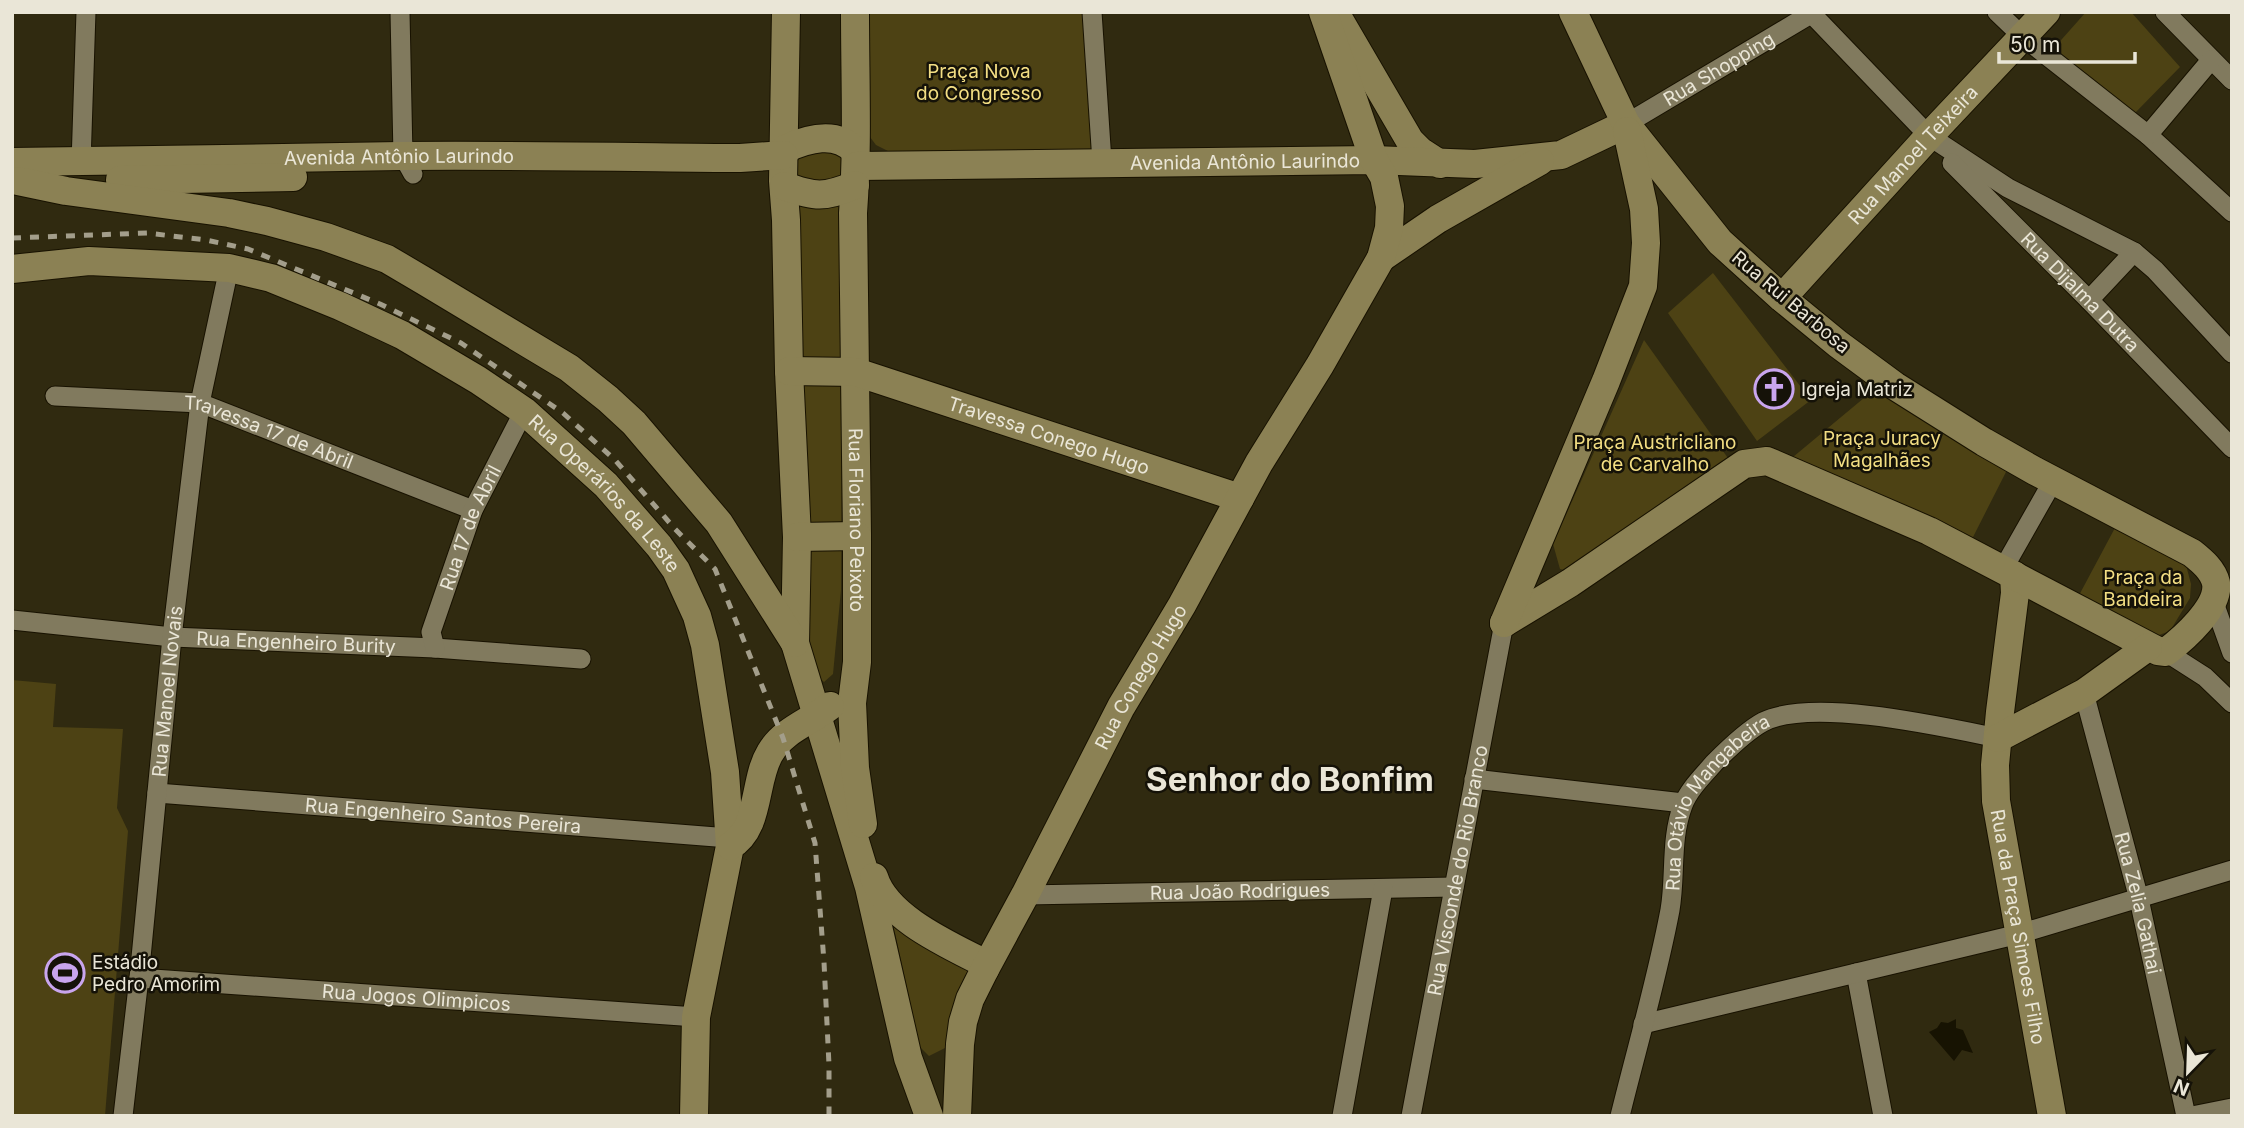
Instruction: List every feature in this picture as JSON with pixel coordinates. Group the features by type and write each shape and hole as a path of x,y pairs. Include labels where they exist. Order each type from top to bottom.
{"street":[{"path":"81,163 86,12"},
{"path":"400,12 408,165"},
{"path":"786,12 784,168 789,371 797,537 795,643"},
{"name":"Rua Floriano Peixoto","path":"855,12 856,167 853,213 858,536 857,662 852,703 855,768 867,850 877,887 893,907 946,943 982,962 985,969"},
{"path":"1092,12 1102,162"},
{"path":"1323,12 1374,160 1384,177 1390,206 1389,228 1381,258"},
{"path":"1335,12 1410,141 1440,164"},
{"name":"Rua Rui Barbosa","path":"1573,12 1626,124 1720,242 1782,298 1895,386 2053,481 2192,553 2206,565 2220,585"},
{"path":"1997,12 2021,36 2148,135 2232,212"},
{"name":"Rua Manoel Teixeira","path":"1782,298 1929,135 2046,12"},
{"path":"2165,12 2232,80"},
{"path":"1812,13 1929,135 2008,188 2134,252 2155,270 2232,353"},
{"name":"Rua Shopping","path":"1626,124 1812,13"},
{"path":"2148,135 2211,60"},
{"path":"1504,623 1643,286 1646,243 1644,209 1626,124"},
{"name":"Avenida Antônio Laurindo","path":"856,167 1374,160 1475,164 1561,155 1626,124"},
{"name":"Rua Dijalma Dutra","path":"1929,135 1941,151 2232,448"},
{"path":"825,137 849,145 856,167 830,195 805,194 784,168 803,141 825,137"},
{"path":"1381,258 1438,219 1549,156"},
{"name":"Avenida Antônio Laurindo","path":"14,175 81,163 207,158 408,165"},
{"name":"Avenida Antônio Laurindo","path":"14,175 740,158 784,168"},
{"path":"14,175 66,191 267,220 387,259 569,368 608,398 634,423 719,523 795,643 869,887 908,1058 926,1109"},
{"path":"2089,300 2134,252"},
{"name":"Rua Conego Hugo","path":"957,1116 963,1022 970,999 1121,707 1381,258"},
{"name":"Rua Operários da Leste","path":"12,269 89,261 229,268 271,278 402,335 524,411 606,485 659,545 676,570 697,616 705,645 725,772 729,842 696,1017 694,1116"},
{"name":"Rua Manoel Novais","path":"124,1116 172,637 200,403 229,268"},
{"name":"Travessa Conego Hugo","path":"789,371 856,372 1240,498"},
{"name":"Travessa 17 de Abril","path":"55,396 200,403 473,510"},
{"name":"Rua 17 de Abril","path":"435,648 431,632 473,510 524,411"},
{"path":"1504,623 1570,583 1744,464 1767,461 1929,531 2008,572 2205,677 2232,703"},
{"path":"2008,572 2053,481"},
{"path":"797,537 858,536"},
{"path":"1538,545 1540,557 1546,566 1559,578 1570,583"},
{"name":"Rua da Praça Simoes Filho","path":"2008,572 2015,593 1998,738 1996,801 2052,1116"},
{"path":"1998,738 2084,693 2190,631 2220,585"},
{"path":"2220,585 2232,653"},
{"name":"Rua Engenheiro Burity","path":"12,620 172,637 435,648 581,659"},
{"name":"Rua Visconde do Rio Branco","path":"1411,1116 1504,623"},
{"path":"729,842 738,841 748,825 770,753 797,726 833,704 857,662"},
{"name":"Rua Zelia Gathai","path":"2084,693 2139,900 2186,1116"},
{"name":"Rua Otávio Mangabeira","path":"1620,1116 1660,964 1671,906 1675,836 1683,803 1696,783 1720,757 1763,722 1805,713 1849,714 1933,724 1998,738"},
{"path":"1474,779 1683,803"},
{"name":"Rua Engenheiro Santos Pereira","path":"157,793 729,842"},
{"path":"1643,1024 2019,934 2232,870"},
{"name":"Rua João Rodrigues","path":"1025,895 1454,887"},
{"path":"1342,1116 1383,889"},
{"path":"1856,973 1883,1116"},
{"name":"Rua Jogos Olimpicos","path":"139,978 696,1017"},
{"path":"926,1109 959,1063"},
{"path":"2192,1116 2232,1108"}],"green space":[{"name":"Praça Nova do Congresso","path":"862,12 1086,12 1096,151 888,151 876,145 861,125"},
{"path":"2086,12 2131,12 2180,67 2135,113 2054,48"},
{"path":"844,150 841,590 833,674 824,682 811,671 800,477 791,153"},
{"name":"Praça Austricliano de Carvalho","path":"1713,273 1811,400 1757,441 1668,313"},
{"name":"Praça Austricliano de Carvalho","path":"1644,340 1735,468 1575,573 1560,569 1553,544"},
{"name":"Praça Juracy Magalhães","path":"1876,388 2007,470 1971,541 1787,462"},
{"name":"Praça da Bandeira","path":"2116,526 2186,565 2191,584 2190,598 2170,631 2151,638 2077,599"},
{"name":"Estádio Pedro Amorim","path":"12,680 56,684 53,727 123,729 117,808 128,831 105,1116 12,1116"},
{"path":"893,924 977,976 945,1048 929,1056 920,1047"}],"shaded area":[{"path":"1956,1019 1956,1028 1963,1030 1973,1053 1962,1050 1954,1061 1929,1032 1941,1022 1948,1023"}],"railway":[{"path":"12,238 147,233 206,240 248,249 380,304 461,343 563,413 615,460 675,529 715,569 783,738 815,843 824,962 829,1116"}],"place":[{"name":"Igreja Matriz","path":"1774,389"},
{"name":"Estádio Pedro Amorim","path":"65,973"}],"district":[{"name":"Senhor do Bonfim","path":"1290,779"}]}
